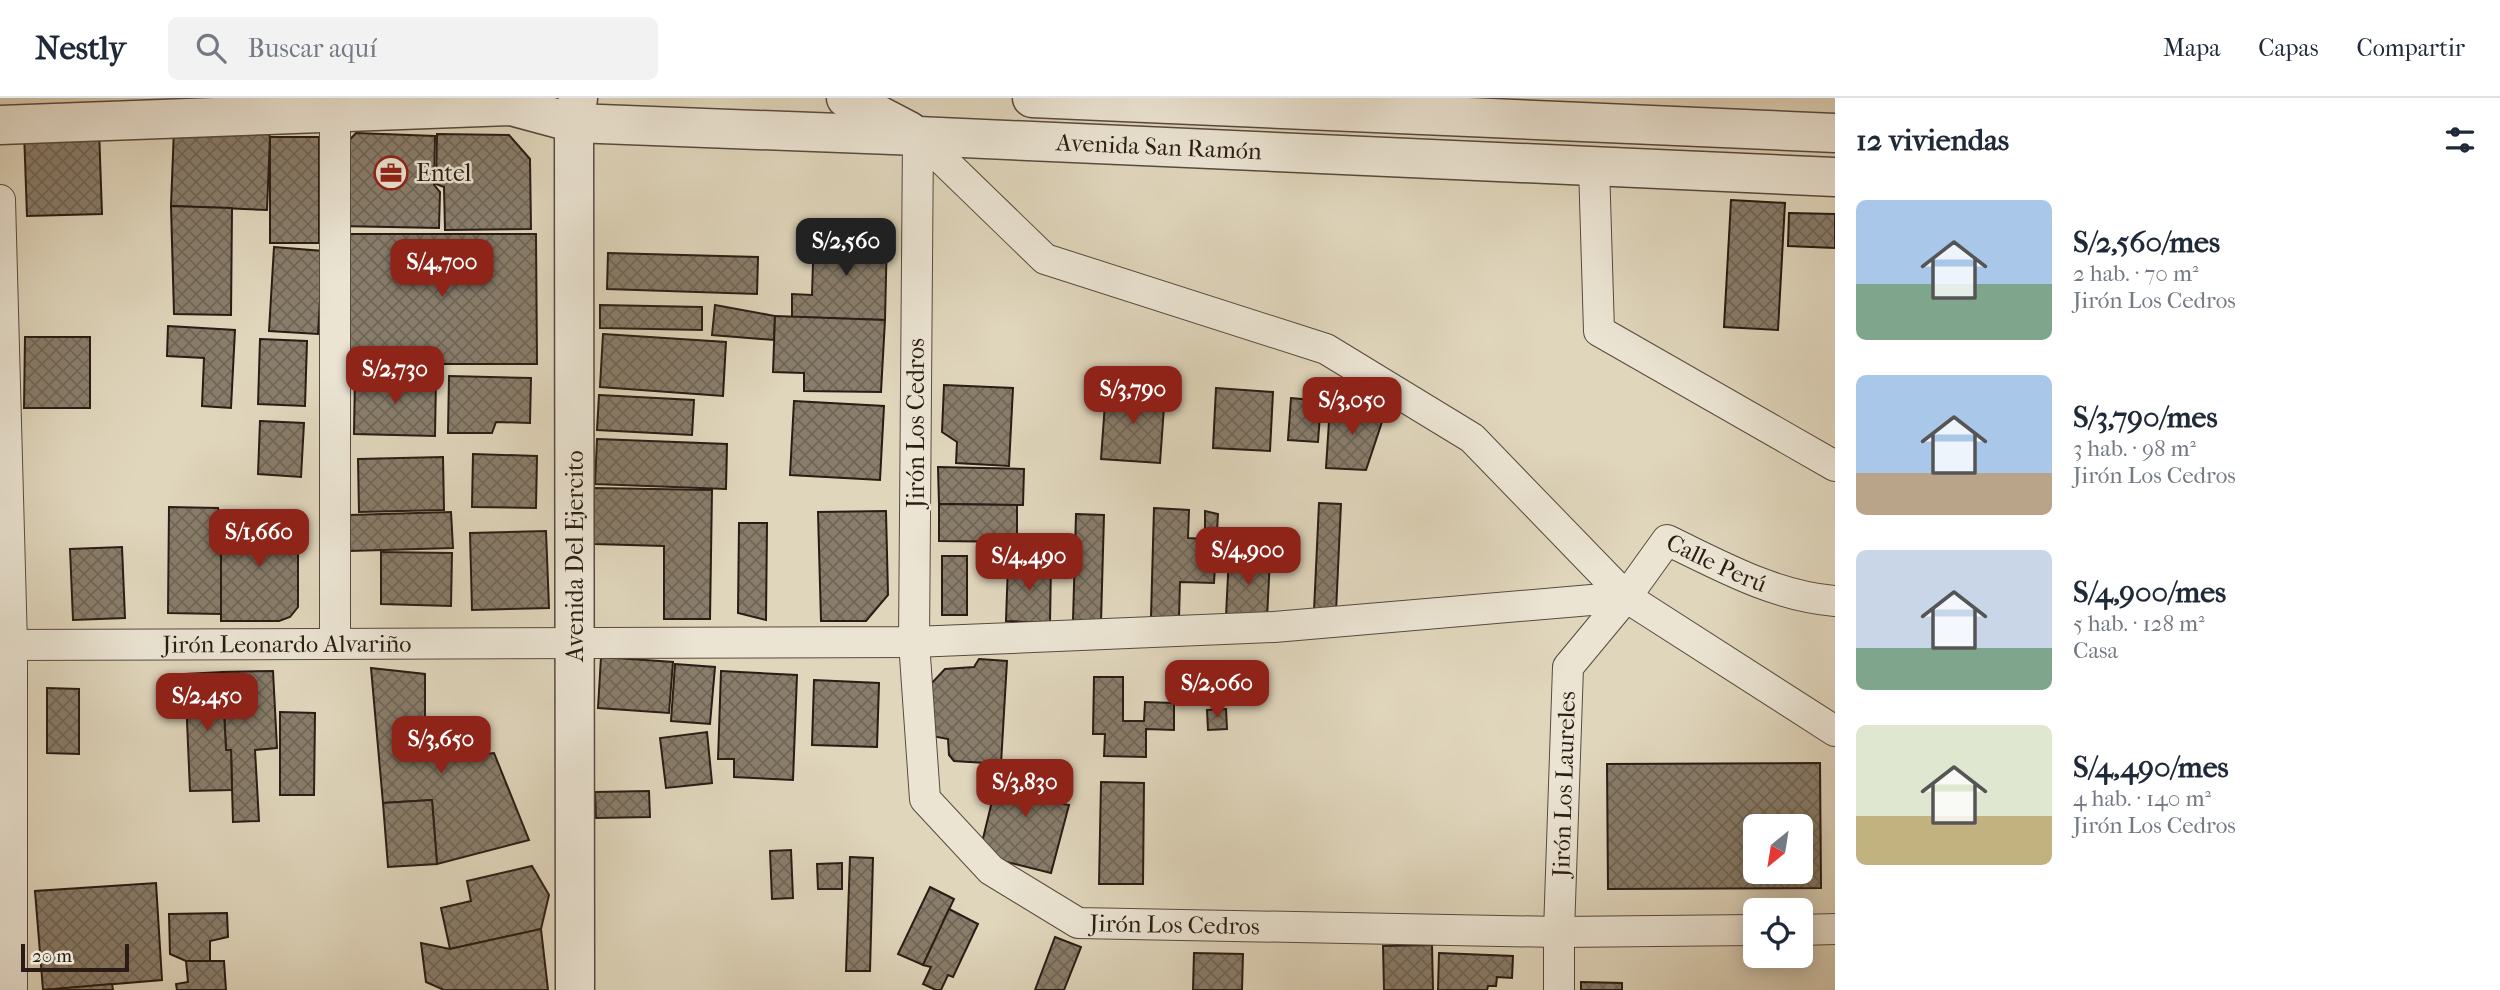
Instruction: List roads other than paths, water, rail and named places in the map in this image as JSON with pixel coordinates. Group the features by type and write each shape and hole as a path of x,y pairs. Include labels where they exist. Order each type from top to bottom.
{"street":[{"path":"846,98 918,136 1045,259 1326,349 1472,438 1626,597 1835,731"},
{"name":"Avenida San Ramón","path":"1032,98 1835,133"},
{"name":"Avenida San Ramón","path":"0,125 335,113 518,101 576,110 918,136 1835,177"},
{"name":"Avenida Del Ejercito","path":"575,990 576,110"},
{"path":"335,113 335,644"},
{"name":"Jirón Los Cedros","path":"918,136 914,642 925,799 991,870 1078,923 1559,932 1743,930"},
{"path":"1594,166 1600,331 1835,466"},
{"path":"0,200 12,990"},
{"name":"Calle Perú","path":"1626,597 1667,540 1772,589 1810,599 1835,601"},
{"name":"Jirón Leonardo Alvariño","path":"6,645 914,642 1274,627 1626,597"},
{"name":"Jirón Los Laureles","path":"1559,990 1568,667 1626,597"},
{"path":"1813,930 1835,929"}],"place":[{"name":"Entel","path":"391,173"}]}
